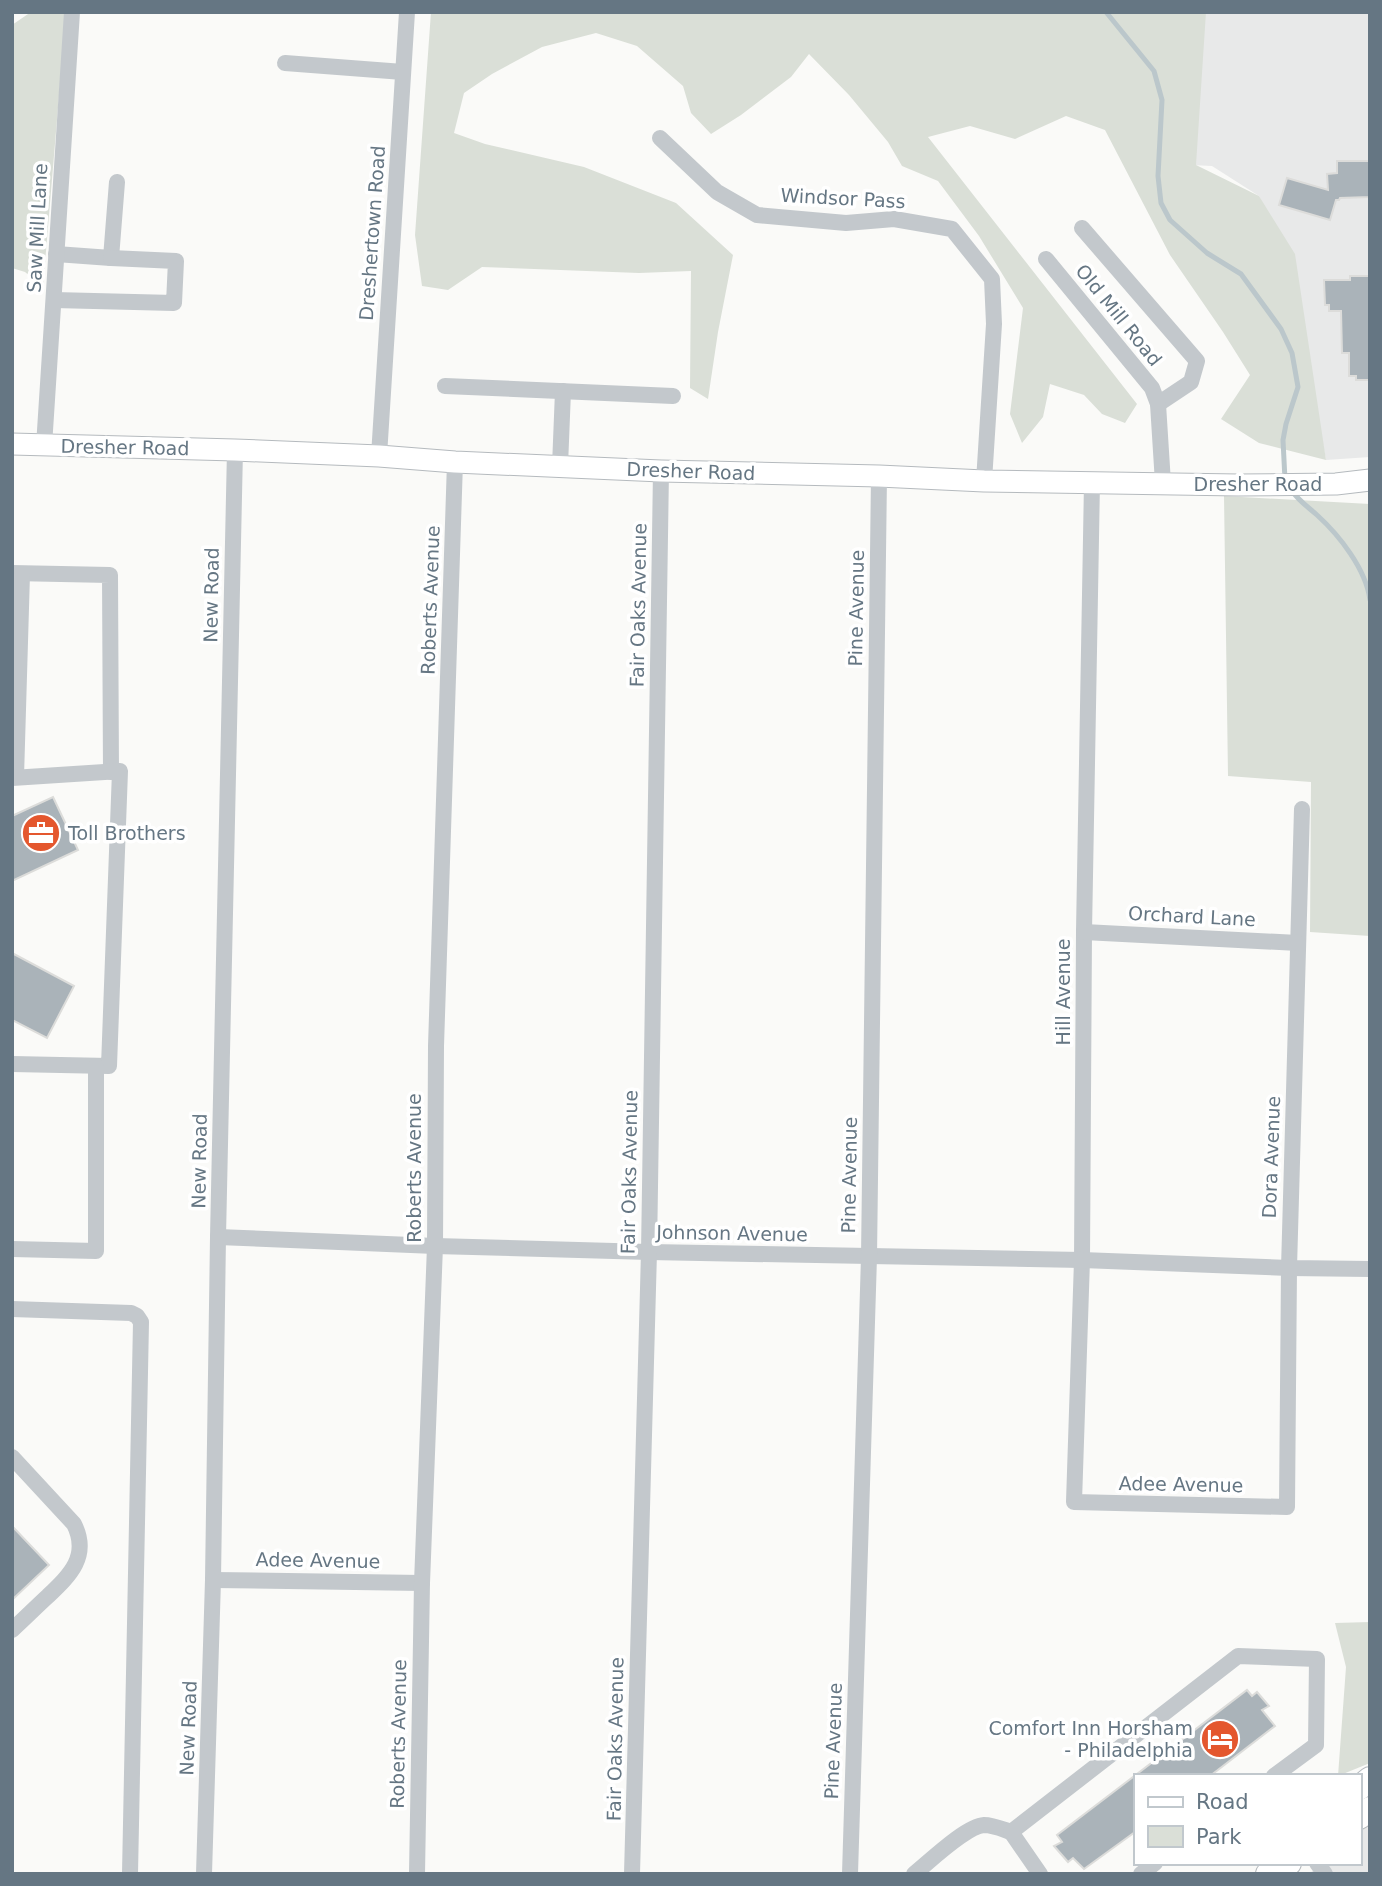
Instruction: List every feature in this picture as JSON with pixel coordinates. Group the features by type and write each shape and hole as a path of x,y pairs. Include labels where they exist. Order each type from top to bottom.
{"main road":[{"name":"Dresher Road","path":"12,444 235,450 560,467 985,481 1238,485 1357,483"}],"street":[{"name":"Saw Mill Lane","path":"44,446 72,12"},
{"name":"Dreshertown Road","path":"379,456 407,12"},
{"path":"285,63 403,72"},
{"name":"Windsor Pass","path":"660,138 717,192 757,215 846,223 894,219 952,229 992,279 994,324 985,481"},
{"path":"111,258 117,182"},
{"path":"1082,228 1197,361 1191,382 1158,404"},
{"path":"54,300 174,303 176,261 56,254"},
{"name":"Old Mill Road","path":"1046,259 1152,388 1158,404 1163,483"},
{"path":"445,386 673,396"},
{"path":"560,467 563,391"},
{"name":"New Road","path":"204,1874 213,1580 235,450"},
{"name":"Roberts Avenue","path":"417,1874 422,1583 435,1246 436,1046 455,462"},
{"name":"Fair Oaks Avenue","path":"632,1874 649,1252 662,471"},
{"name":"Pine Avenue","path":"849,1874 869,1257 879,477"},
{"name":"Hill Avenue","path":"1073,1502 1082,1260 1084,932 1092,482"},
{"path":"12,1064 109,1066 120,771 111,772 14,778 17,573 110,575 111,772"},
{"name":"Dora Avenue","path":"1287,1507 1289,1268 1302,809"},
{"name":"Orchard Lane","path":"1084,932 1298,943"},
{"path":"12,1249 96,1251 96,1066"},
{"name":"Johnson Avenue","path":"218,1237 649,1252 1082,1260 1370,1269"},
{"path":"12,1309 131,1313 141,1322 130,1874"},
{"path":"12,1457 74,1524 80,1545 74,1570 12,1630"},
{"name":"Adee Avenue","path":"1073,1502 1287,1507"},
{"name":"Adee Avenue","path":"213,1580 422,1583"},
{"path":"1011,1832 1238,1656 1317,1659 1315,1745 1277,1774"},
{"path":"914,1874 962,1834 980,1825 992,1825 1011,1832 1040,1874"}],"shaded area":[{"path":"1202,12 1370,12 1370,457 1326,460 1287,256 1259,196 1212,166 1191,165"},
{"path":"1370,1823 1370,1874 1309,1874 1320,1865 1361,1865 1361,1830"}],"green space":[{"path":"31,12 66,12 43,287 25,272 12,268 12,25"},
{"path":"431,12 1206,12 1196,165 1259,196 1295,254 1326,460 1259,443 1221,419 1250,375 1170,255 1105,130 1066,116 1015,139 970,126 928,137 1137,404 1125,423 1102,414 1084,395 1050,384 1043,417 1022,443 1010,414 1023,308 979,236 938,181 902,166 888,142 849,95 809,54 791,77 711,134 691,113 683,86 637,46 596,33 542,47 492,74 464,93 454,133 485,144 584,167 676,203 733,255 708,399 690,388 691,271 639,273 482,267 448,290 422,286 415,235"},
{"path":"1224,496 1370,504 1370,936 1310,932 1311,782 1228,776"},
{"path":"1370,1622 1370,1763 1343,1774 1338,1774 1346,1667 1335,1623"}],"building":[{"path":"1337,161 1370,161 1370,197 1336,200 1330,220 1279,205 1287,178 1328,190 1327,174 1337,173"},
{"path":"1350,276 1370,276 1370,380 1356,380 1356,376 1349,376 1349,353 1342,353 1341,311 1329,311 1329,305 1325,305 1324,280 1350,280"},
{"name":"Toll Brothers","path":"53,797 78,850 12,881 12,816"},
{"path":"12,953 74,986 47,1038 12,1020"},
{"path":"12,1526 49,1565 12,1600"},
{"path":"1247,1690 1252,1696 1257,1692 1269,1706 1262,1710 1275,1726 1213,1774 1137,1774"},
{"path":"1134,1776 1134,1833 1084,1869 1073,1858 1068,1862 1054,1846 1062,1842 1057,1835"}],"waterway":[{"path":"1106,12 1154,71 1162,100 1158,176 1161,203 1170,220 1207,253 1241,274 1281,329 1292,353 1298,387 1283,440 1285,480"},
{"path":"1292,491 1325,523 1350,553 1363,576 1370,600"}],"place":[{"name":"Toll Brothers","path":"41,833"},
{"name":"Comfort Inn Horsham - Philadelphia","path":"1220,1739"}]}
